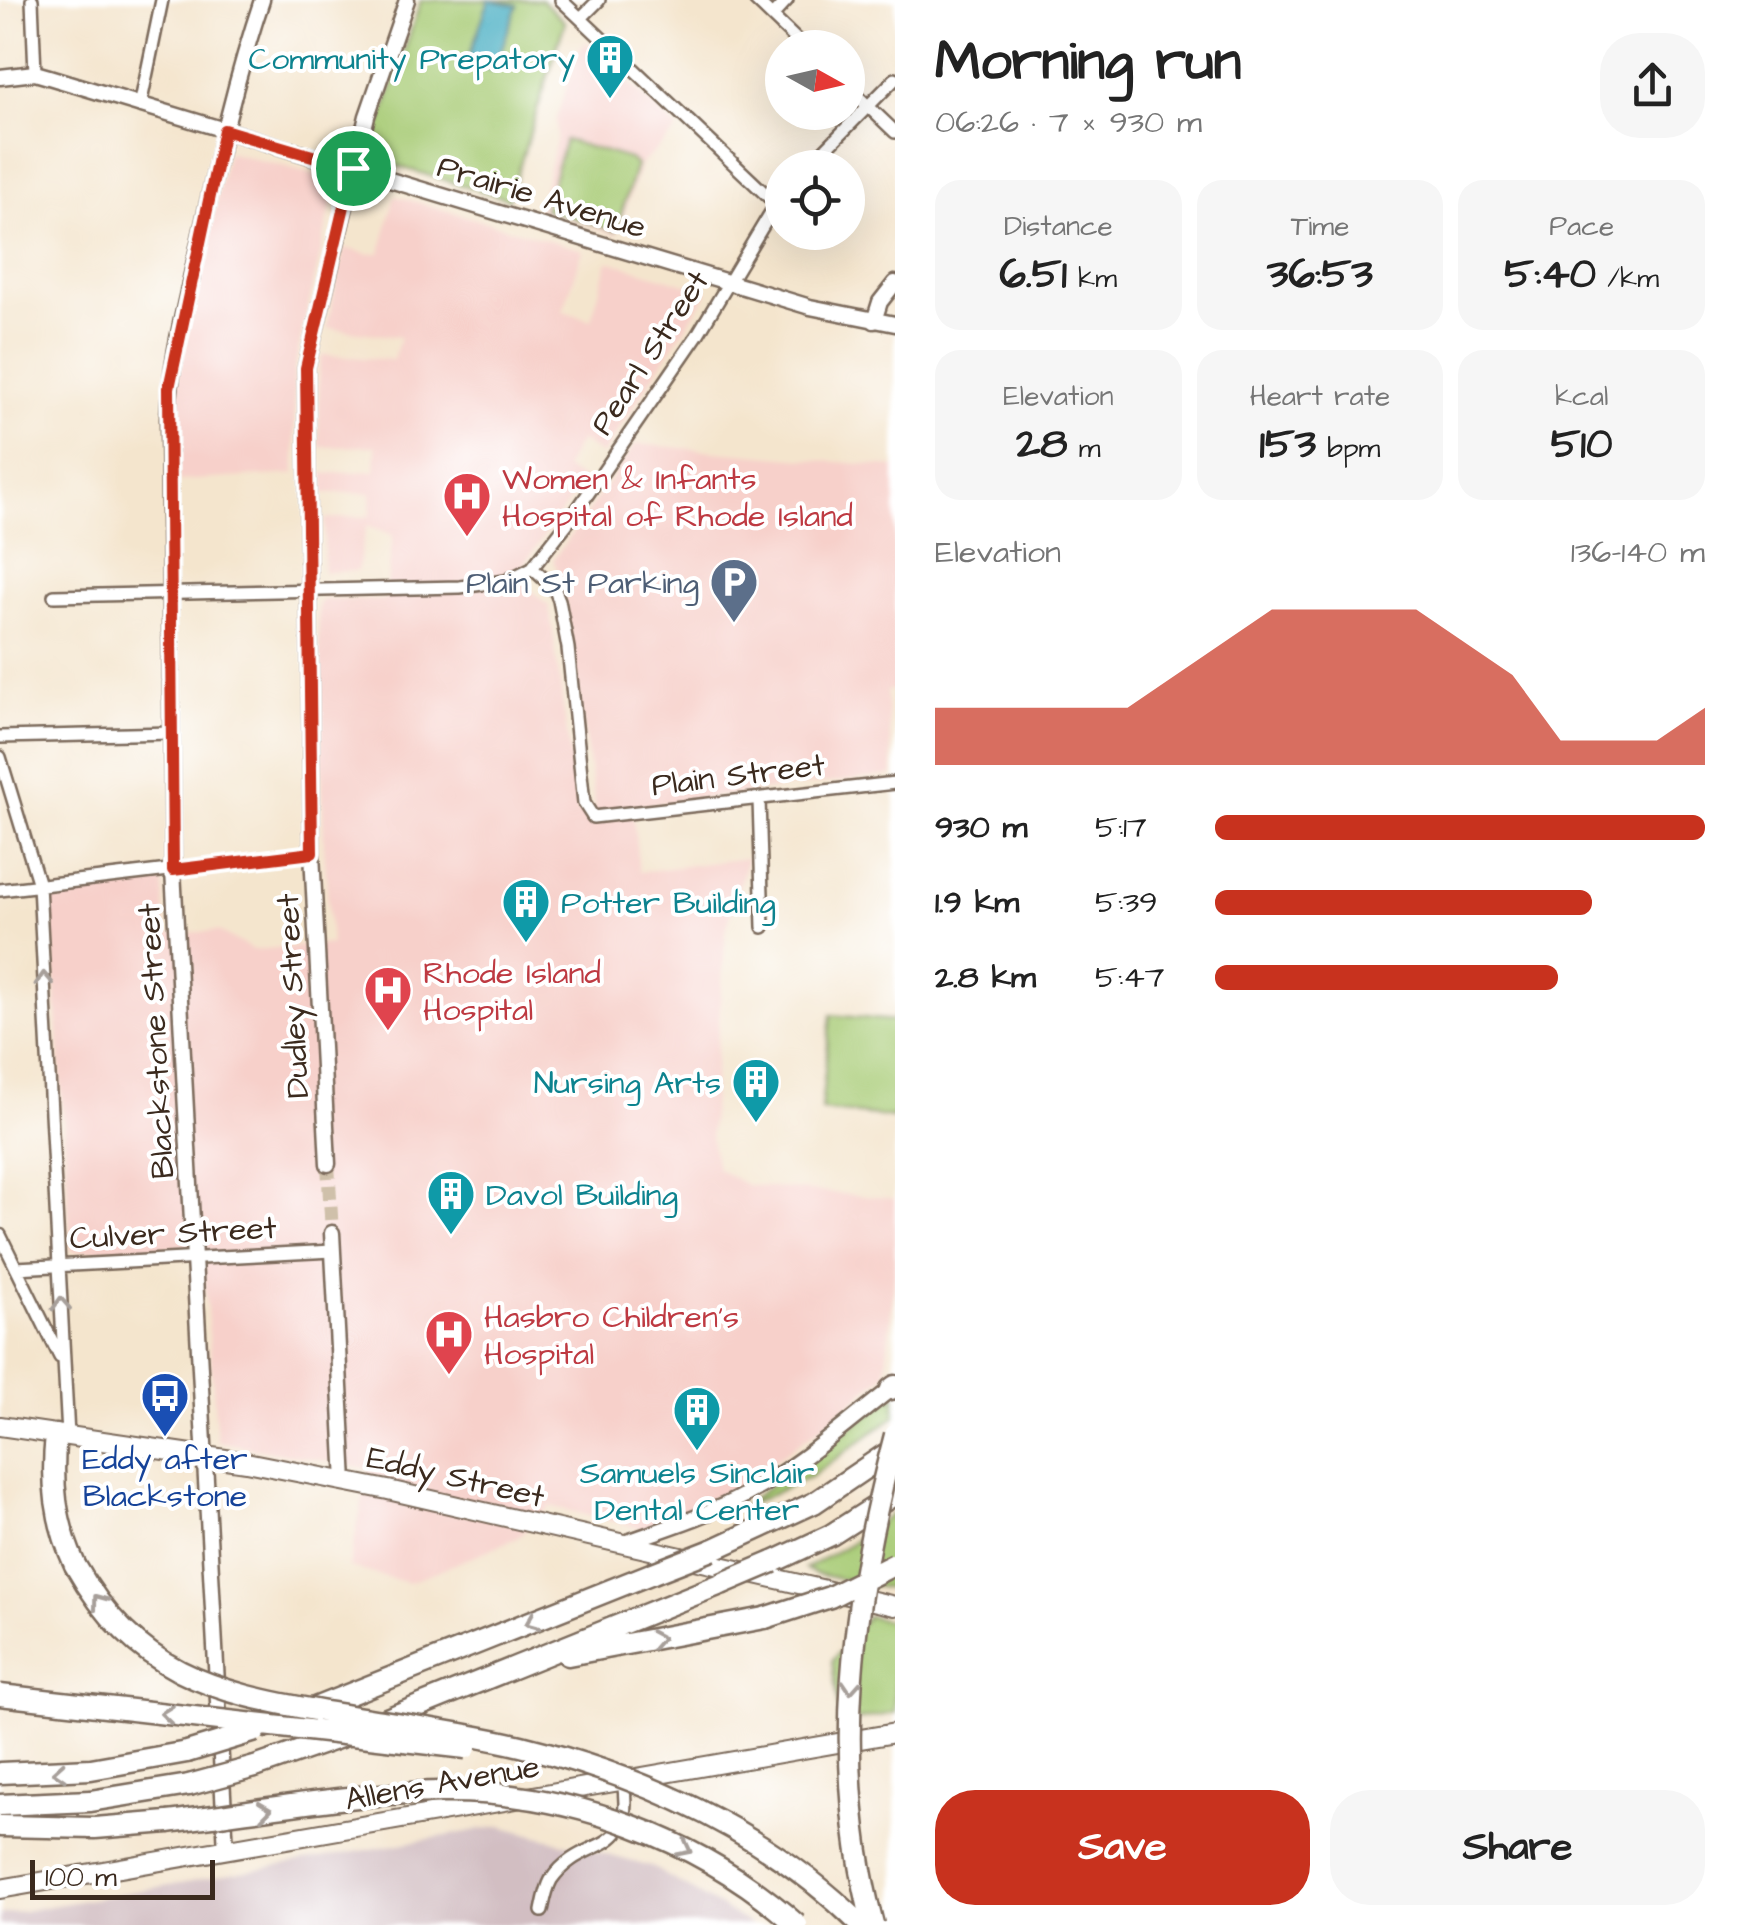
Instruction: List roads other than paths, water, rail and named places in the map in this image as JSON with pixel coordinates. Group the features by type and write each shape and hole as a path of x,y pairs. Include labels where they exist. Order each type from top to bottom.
{"highway":[{"path":"62,1435 55,1502 75,1564 94,1596 130,1636 157,1658 199,1682 272,1703 493,1740 662,1792 721,1820 802,1873 861,1925"},
{"path":"873,1925 852,1813 850,1701 865,1568 895,1435"},
{"path":"0,1773 90,1769 187,1752 256,1731 712,1550 814,1503 895,1448"},
{"path":"0,1805 100,1800 188,1785 255,1768 324,1744 773,1562 841,1529 895,1494"},
{"path":"526,1663 765,1618 830,1598 895,1564"},
{"path":"0,1695 577,1763"},
{"path":"0,1826 71,1828 168,1822 419,1792 531,1799 617,1820 679,1846 738,1880 797,1925"}],"main road":[{"name":"Eddy Street","path":"0,1426 205,1456 345,1482 895,1606"},
{"name":"Allens Avenue","path":"0,1889 895,1733"}],"street":[{"path":"32,0 34,73"},
{"path":"140,106 162,0"},
{"name":"Blackstone Street","path":"226,1850 173,870 169,388 237,74 262,0"},
{"name":"Dudley Street","path":"328,1164 312,853 306,368 367,116 408,0"},
{"path":"561,0 765,186"},
{"path":"581,18 599,0"},
{"path":"755,0 786,30"},
{"path":"772,16 787,0"},
{"name":"Prairie Avenue","path":"0,77 34,73 810,307 895,324"},
{"path":"825,150 895,79"},
{"path":"865,104 895,132"},
{"name":"Pearl Street","path":"532,568 698,334 765,222"},
{"path":"874,321 880,302 895,283"},
{"path":"54,596 460,588 506,580 532,568"},
{"name":"Plain Street","path":"532,568 554,588 559,600 568,648 584,803 589,814 599,818 895,782"},
{"path":"0,737 172,733"},
{"path":"0,757 39,886 64,1365 62,1435"},
{"path":"759,800 763,927"},
{"path":"0,890 312,853"},
{"path":"332,1233 345,1482"},
{"path":"0,1234 64,1365"},
{"name":"Culver Street","path":"16,1268 333,1251"},
{"path":"622,1544 750,1493 894,1386"},
{"path":"542,1911 549,1883 565,1864 620,1831 627,1813 623,1782"}],"water":[{"path":"489,0 517,5 494,71 467,62"}],"tunnel":[{"path":"328,1164 332,1233"}],"place":[{"name":"Community Prepatory","path":"610,100"},
{"name":"Women & Infants Hospital of Rhode Island","path":"467,538"},
{"name":"Plain St Parking","path":"734,624"},
{"name":"Potter Building","path":"526,944"},
{"name":"Rhode Island Hospital","path":"388,1032"},
{"name":"Nursing Arts","path":"756,1124"},
{"name":"Davol Building","path":"451,1236"},
{"name":"Hasbro Children's Hospital","path":"449,1376"},
{"name":"Eddy after Blackstone","path":"165,1438"},
{"name":"Samuels Sinclair Dental Center","path":"697,1452"}]}
